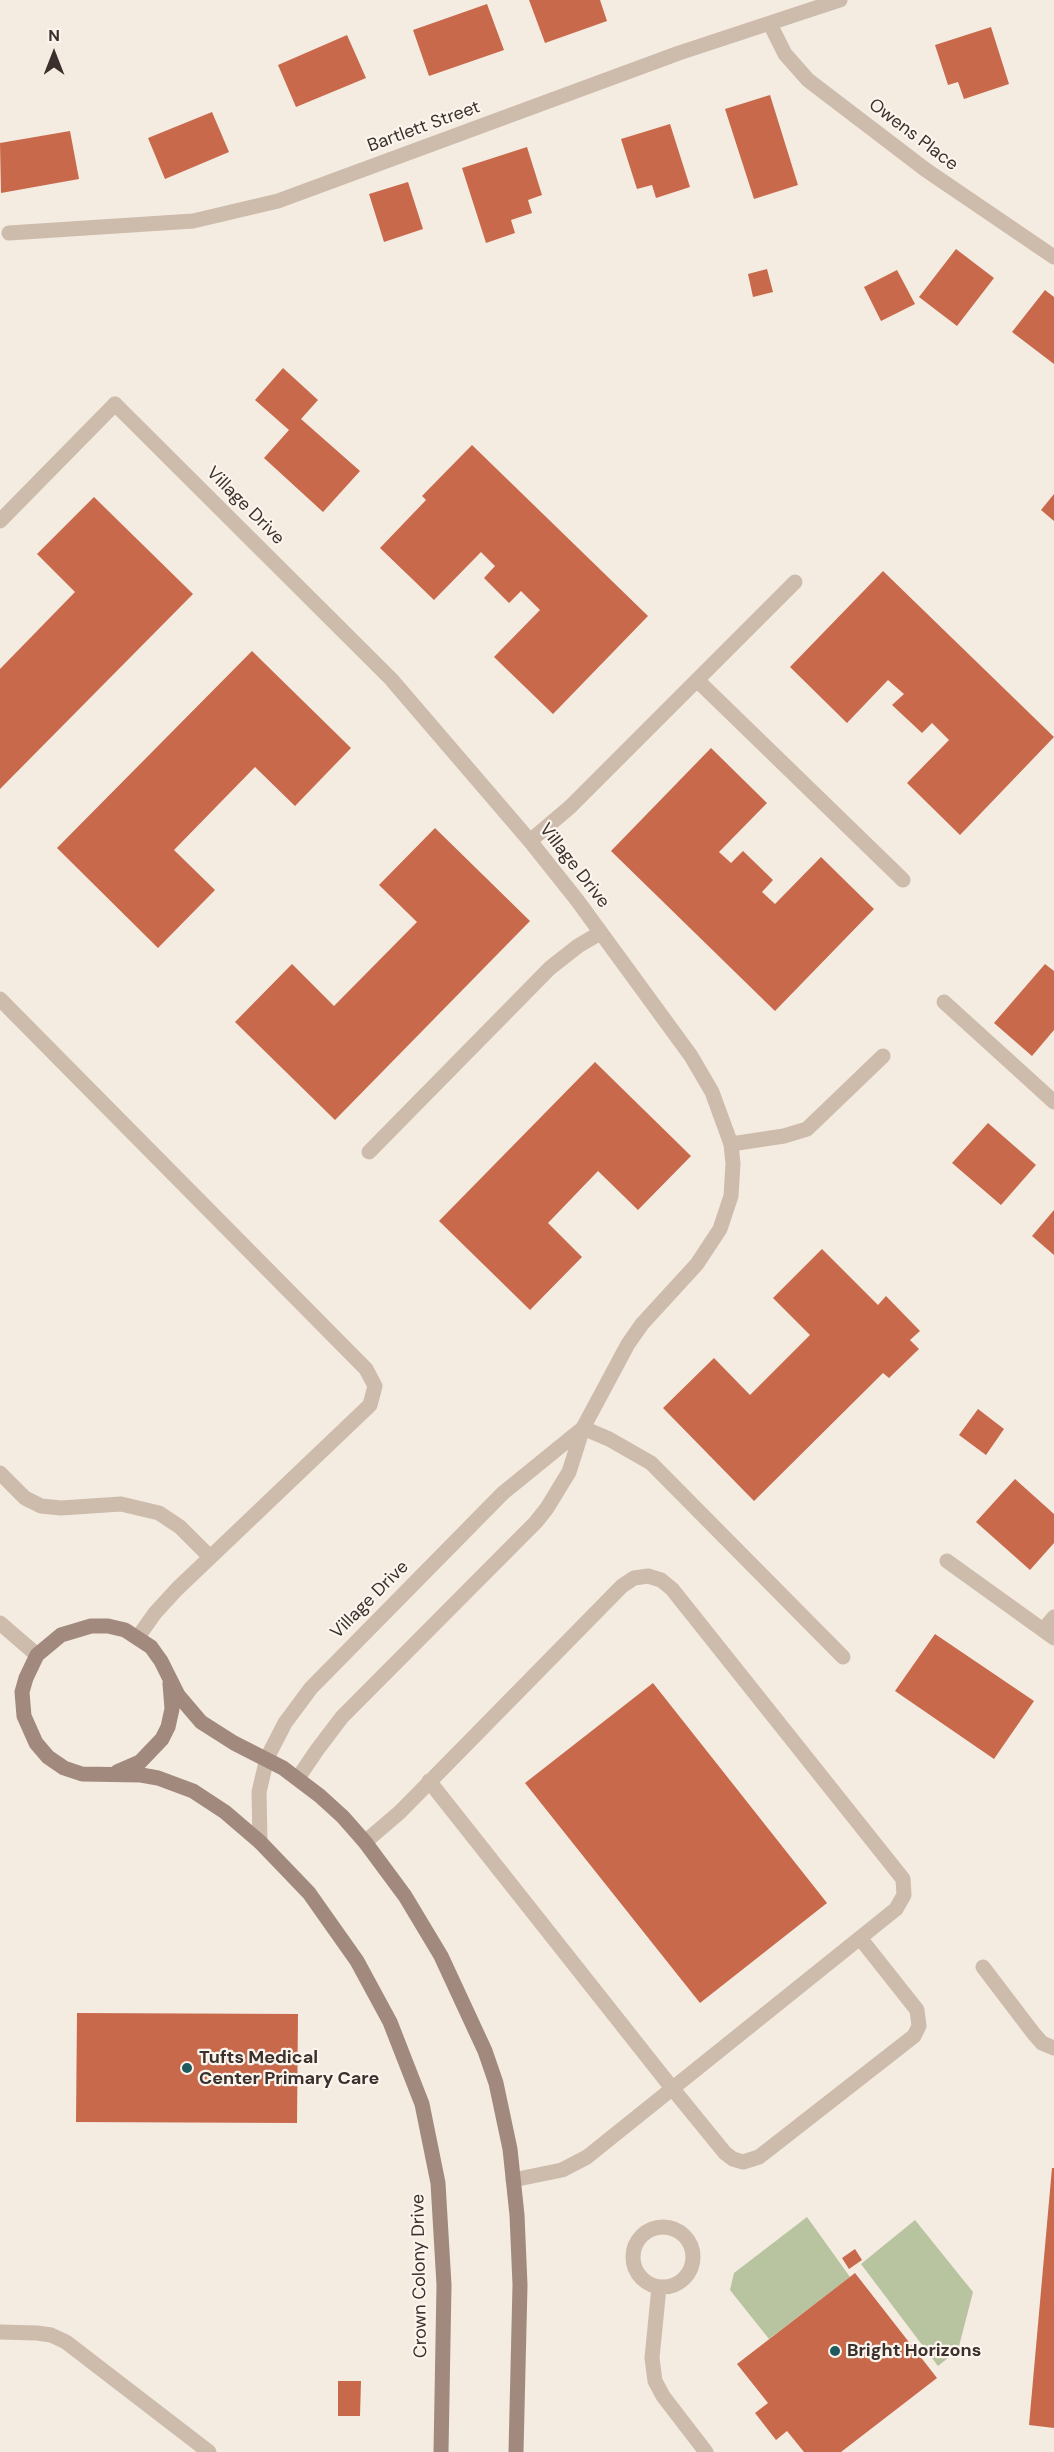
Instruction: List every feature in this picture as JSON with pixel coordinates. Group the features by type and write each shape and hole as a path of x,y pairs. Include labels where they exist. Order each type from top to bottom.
{"street":[{"name":"Bartlett Street","path":"9,234 193,221 278,201 620,75 840,0"},
{"name":"Owens Place","path":"770,24 785,54 808,80 926,170 1054,256"},
{"name":"Village Drive","path":"0,521 116,404 391,679 530,841 691,1056 712,1092 731,1144 733,1164 731,1196 720,1229 697,1264 648,1318 628,1344 583,1428 559,1491 536,1522 342,1717 298,1778"},
{"path":"530,841 570,807 795,582"},
{"path":"697,680 903,880"},
{"path":"369,1152 550,968 578,946 600,933"},
{"path":"0,999 366,1369 373,1380 374,1393 370,1405 165,1601 138,1637"},
{"path":"944,1002 1054,1102"},
{"path":"731,1144 807,1130 883,1056"},
{"name":"Village Drive","path":"260,1842 258,1792 267,1758 285,1723 311,1688 503,1493 583,1428"},
{"path":"583,1428 624,1447 651,1463 843,1657"},
{"path":"0,1473 25,1498 41,1506 62,1508 121,1504 159,1513 180,1527 210,1557"},
{"path":"947,1561 1049,1634 1054,1617"},
{"path":"365,1842 400,1812 622,1586 634,1578 655,1577 672,1589 903,1879 904,1895 900,1905 579,2162 553,2173 513,2180"},
{"path":"0,1623 37,1655"},
{"name":"Crown Colony Drive","path":"441,2452 443,2251 438,2183 422,2104 414,2078 390,2022 357,1961 309,1893 260,1842 225,1812 194,1791 175,1783 141,1775 82,1774 64,1768 48,1757 31,1734 24,1716 22,1692 37,1655 61,1635 91,1626 108,1626 125,1630 151,1647 188,1710 201,1722 234,1743 267,1758 298,1778 343,1817 365,1842 422,1921 472,2020 496,2082 504,2117 513,2180 520,2285 516,2452"},
{"path":"102,1775 124,1770 140,1762 162,1739 168,1727 172,1709 169,1676"},
{"path":"429,1781 672,2088 728,2156 738,2161 749,2161 759,2157 910,2040 919,2026 917,2010 860,1938"},
{"path":"983,1967 1034,2034 1042,2043 1054,2048"},
{"path":"667,2227 685,2236 693,2250 694,2261 690,2271 680,2283 665,2288 659,2287 641,2278 635,2269 633,2254 636,2243 642,2235 656,2228 667,2227"},
{"path":"659,2287 652,2358 655,2380 663,2396 706,2452"},
{"path":"0,2332 51,2335 66,2342 209,2452"}],"green space":[{"path":"807,2217 850,2277 769,2339 730,2290 734,2273"},
{"path":"915,2220 973,2292 958,2350 938,2366 861,2264"}],"building":[{"path":"529,0 600,0 607,21 545,43"},
{"path":"487,4 504,50 429,76 413,30"},
{"path":"991,27 1009,84 964,99 958,82 948,85 935,45"},
{"path":"347,35 366,78 296,107 278,65"},
{"path":"770,95 798,185 754,199 725,109"},
{"path":"212,112 229,152 165,179 148,138"},
{"path":"670,124 690,187 656,198 652,185 637,189 621,139"},
{"path":"70,131 79,179 1,193 0,143"},
{"path":"527,147 542,195 528,200 532,213 511,220 515,233 486,243 462,168"},
{"path":"408,182 423,229 384,242 369,194"},
{"path":"956,249 994,278 957,326 919,297"},
{"path":"767,269 773,292 753,297 748,274"},
{"path":"897,270 915,304 881,321 864,287"},
{"path":"1045,290 1054,297 1054,364 1012,332"},
{"path":"283,368 318,400 301,419 360,471 323,512 264,458 289,430 255,400"},
{"path":"472,445 648,616 553,714 494,657 540,610 521,591 509,603 484,578 495,566 481,552 434,600 380,548 426,500 422,496"},
{"path":"1054,494 1054,521 1041,510"},
{"path":"94,497 193,594 0,789 0,669 75,592 37,554"},
{"path":"883,571 1054,737 960,835 907,783 949,740 932,723 922,733 892,705 904,694 888,680 847,723 790,667"},
{"path":"252,651 351,748 295,806 255,767 174,850 215,890 158,948 57,848"},
{"path":"711,748 767,803 719,852 731,863 743,851 773,880 762,892 775,904 821,857 874,909 775,1011 611,851"},
{"path":"435,828 530,921 335,1120 235,1022 292,964 334,1006 417,922 379,885"},
{"path":"1045,964 1054,971 1054,1030 1032,1056 994,1023"},
{"path":"595,1062 691,1156 638,1210 598,1171 548,1223 582,1257 530,1310 439,1221"},
{"path":"988,1123 1036,1165 1001,1205 952,1163"},
{"path":"1054,1210 1054,1255 1032,1236"},
{"path":"822,1249 878,1305 886,1296 920,1331 910,1340 919,1349 889,1378 883,1373 754,1501 663,1408 714,1358 750,1395 810,1335 773,1298"},
{"path":"978,1409 1004,1429 986,1455 959,1435"},
{"path":"1015,1479 1054,1514 1054,1543 1030,1570 976,1522"},
{"path":"935,1634 1034,1701 994,1759 895,1691"},
{"path":"653,1683 827,1903 700,2003 525,1783"},
{"name":"Tufts Medical Center Primary Care","path":"77,2013 298,2014 297,2123 76,2122"},
{"path":"1052,2168 1054,2168 1054,2428 1029,2425"},
{"path":"855,2249 862,2260 849,2269 842,2258"},
{"name":"Bright Horizons","path":"855,2273 937,2378 841,2452 804,2452 787,2431 776,2440 755,2413 768,2403 737,2364"},
{"path":"338,2381 361,2381 360,2416 338,2416"}],"place":[{"name":"Tufts Medical Center Primary Care","path":"187,2068"},
{"name":"Bright Horizons","path":"835,2351"}]}
